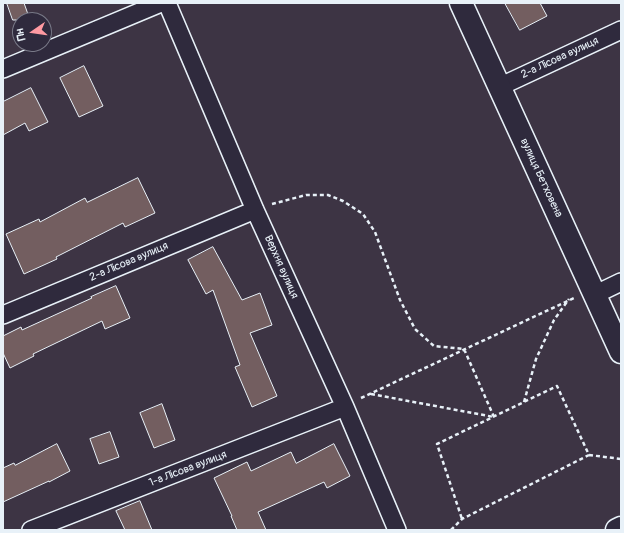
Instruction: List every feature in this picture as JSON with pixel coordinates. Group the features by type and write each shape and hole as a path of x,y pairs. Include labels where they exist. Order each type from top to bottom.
{"street":[{"path":"3,69 161,3"},
{"name":"Верхня вулиця","path":"167,3 255,210 345,407 397,530"},
{"name":"вулиця Бетховена","path":"461,3 621,352"},
{"name":"2-а Лісова вулиця","path":"499,87 621,30"},
{"name":"2-а Лісова вулиця","path":"3,315 255,210"},
{"path":"594,295 621,282"},
{"name":"1-а Лісова вулиця","path":"31,530 345,407"}],"path":[{"path":"255,210 306,195 328,195 343,200 363,214 376,232 400,300 416,329 434,346 464,349"},
{"path":"345,407 570,299 594,295"},
{"path":"524,402 536,359 554,320 570,299"},
{"path":"464,349 494,417"},
{"path":"462,519 437,444 557,386 589,455"},
{"path":"370,394 494,417"},
{"path":"451,530 462,519 589,455 621,459"}],"building":[{"path":"7,3 24,3 27,12 12,12 12,17"},
{"path":"505,3 540,3 547,16 520,30"},
{"path":"84,66 103,106 79,117 60,78"},
{"path":"31,88 48,122 29,131 25,123 3,135 3,102"},
{"path":"138,178 155,213 125,227 123,223 56,257 57,259 24,274 6,234 39,219 40,222 85,198 87,202"},
{"path":"213,247 242,300 260,293 272,325 250,333 277,396 252,407 235,367 240,365 213,290 206,294 188,260"},
{"path":"116,286 130,318 105,329 102,321 33,354 34,356 10,368 3,353 3,336 21,327 22,330"},
{"path":"162,404 175,440 154,448 140,413"},
{"path":"110,432 119,457 99,464 90,439"},
{"path":"57,444 70,471 3,502 3,468 14,463 15,465"},
{"path":"334,444 350,476 327,488 324,482 258,512 266,530 237,530 214,478 247,462 251,471 291,452 296,463"},
{"path":"140,501 152,530 125,530 116,511"}]}
